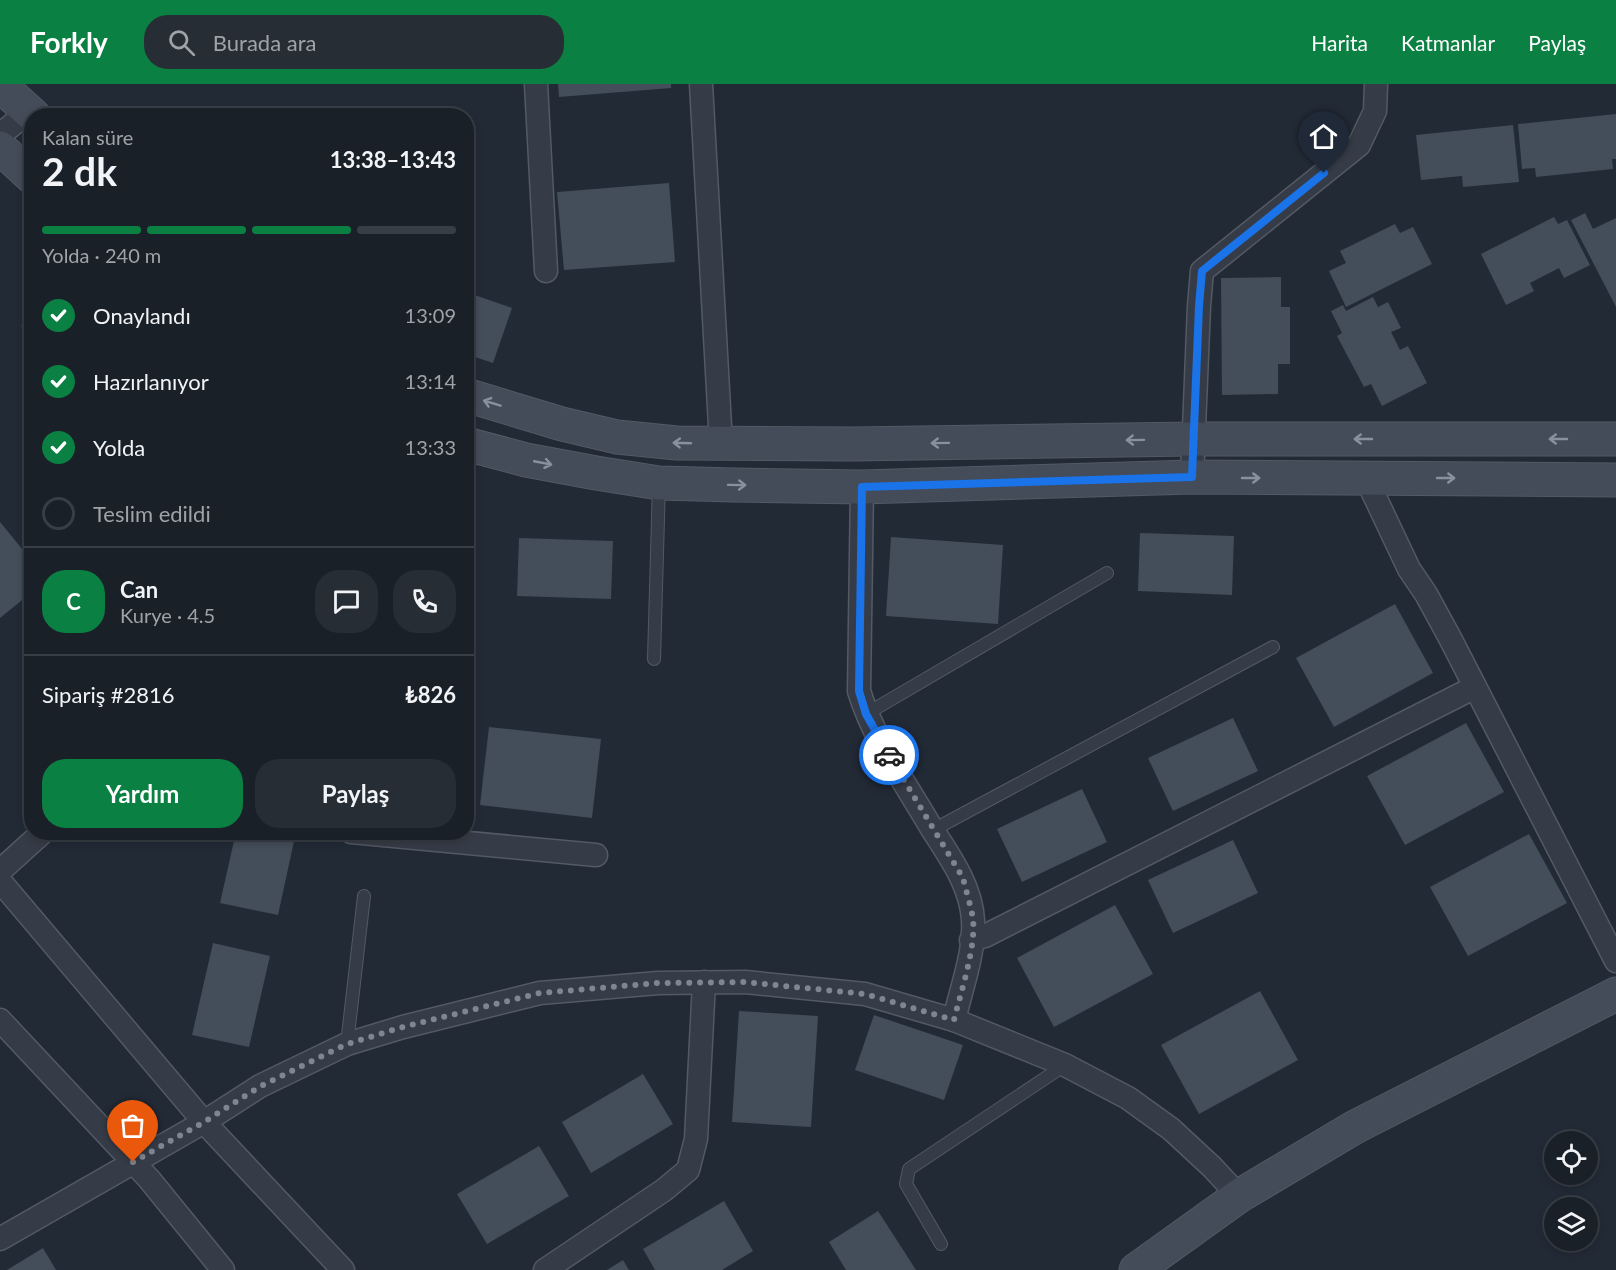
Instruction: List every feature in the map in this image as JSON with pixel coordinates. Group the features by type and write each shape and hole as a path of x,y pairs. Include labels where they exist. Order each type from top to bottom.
{"street":[{"path":"536,84 546,271"},
{"path":"701,84 721,444"},
{"path":"1192,477 1202,271 1359,145 1375,111 1376,84"},
{"path":"0,85 25,108"},
{"path":"0,135 24,118"},
{"path":"0,148 24,170"},
{"path":"474,397 562,424 617,437 678,444 1194,439 1616,439"},
{"path":"474,446 526,460 659,483 862,487 1192,477 1616,480"},
{"path":"1366,478 1409,569 1426,594 1616,961"},
{"path":"862,487 859,691 866,714 933,831 963,878 973,920 970,952 954,1020"},
{"path":"971,940 985,936 1475,687"},
{"path":"0,871 34,840"},
{"path":"436,840 596,855"},
{"path":"0,882 204,1122 343,1270"},
{"path":"545,1270 664,1190 688,1170 696,1139 704,982"},
{"path":"0,1239 204,1122 261,1086 347,1044 403,1027 540,993 658,983 745,982 865,994 954,1020 1065,1065 1128,1098 1171,1129 1212,1167 1239,1197"},
{"path":"1136,1270 1239,1197 1355,1127 1616,994"},
{"path":"0,1020 133,1162 223,1270"}],"lane":[{"path":"654,658 659,483"},
{"path":"866,714 1107,573"},
{"path":"933,831 1273,647"},
{"path":"347,1044 364,897"},
{"path":"941,1244 906,1184 909,1169 1065,1065"}],"building":[{"path":"558,84 671,84 671,88 559,97"},
{"path":"1616,114 1616,159 1612,159 1613,169 1536,177 1535,168 1522,169 1518,124"},
{"path":"1513,125 1519,182 1463,187 1462,176 1421,180 1416,135"},
{"path":"669,183 675,262 564,270 557,192"},
{"path":"1585,213 1593,229 1616,218 1616,307 1571,220"},
{"path":"1554,217 1558,224 1567,220 1590,265 1564,278 1559,268 1530,283 1534,291 1506,305 1481,254"},
{"path":"1395,224 1400,233 1413,227 1432,264 1346,307 1329,271 1346,263 1340,251"},
{"path":"1281,277 1281,307 1290,307 1290,364 1278,364 1278,394 1222,395 1221,278"},
{"path":"474,295 512,308 493,363 474,357"},
{"path":"1373,297 1378,307 1388,302 1401,328 1391,332 1400,350 1408,346 1427,383 1382,406 1371,384 1364,387 1337,336 1342,333 1331,311 1343,305 1346,311"},
{"path":"0,522 24,551 24,598 0,618"},
{"path":"1140,533 1234,536 1232,595 1138,591"},
{"path":"891,537 1003,545 998,624 886,616"},
{"path":"519,538 613,541 611,599 517,596"},
{"path":"1395,604 1433,673 1334,727 1296,658"},
{"path":"1233,718 1258,771 1173,811 1148,758"},
{"path":"1466,723 1504,792 1405,845 1367,776"},
{"path":"489,727 601,739 592,818 480,805"},
{"path":"1082,789 1107,842 1022,882 997,829"},
{"path":"1529,834 1567,903 1468,956 1430,887"},
{"path":"234,840 294,840 278,915 220,903"},
{"path":"1233,840 1258,893 1173,933 1148,880"},
{"path":"1115,905 1153,974 1054,1027 1017,958"},
{"path":"213,943 270,956 249,1047 192,1035"},
{"path":"1260,991 1298,1060 1199,1114 1161,1045"},
{"path":"739,1011 818,1016 811,1127 732,1122"},
{"path":"874,1015 963,1045 944,1100 855,1070"},
{"path":"643,1074 673,1124 591,1173 562,1122"},
{"path":"539,1146 569,1196 487,1244 457,1194"},
{"path":"724,1201 753,1251 722,1270 655,1270 643,1249"},
{"path":"878,1211 916,1270 846,1270 829,1242"},
{"path":"43,1248 56,1270 7,1270"},
{"path":"623,1260 629,1270 607,1270"}],"way so far":[{"path":"133,1162 204,1122 261,1086 347,1044 486,1005 540,993 658,983 745,982 865,994 954,1020 970,952 973,920 963,878 889,755"}],"route":[{"path":"889,755 866,714 859,691 862,487 1192,477 1202,271 1324,173"}]}
